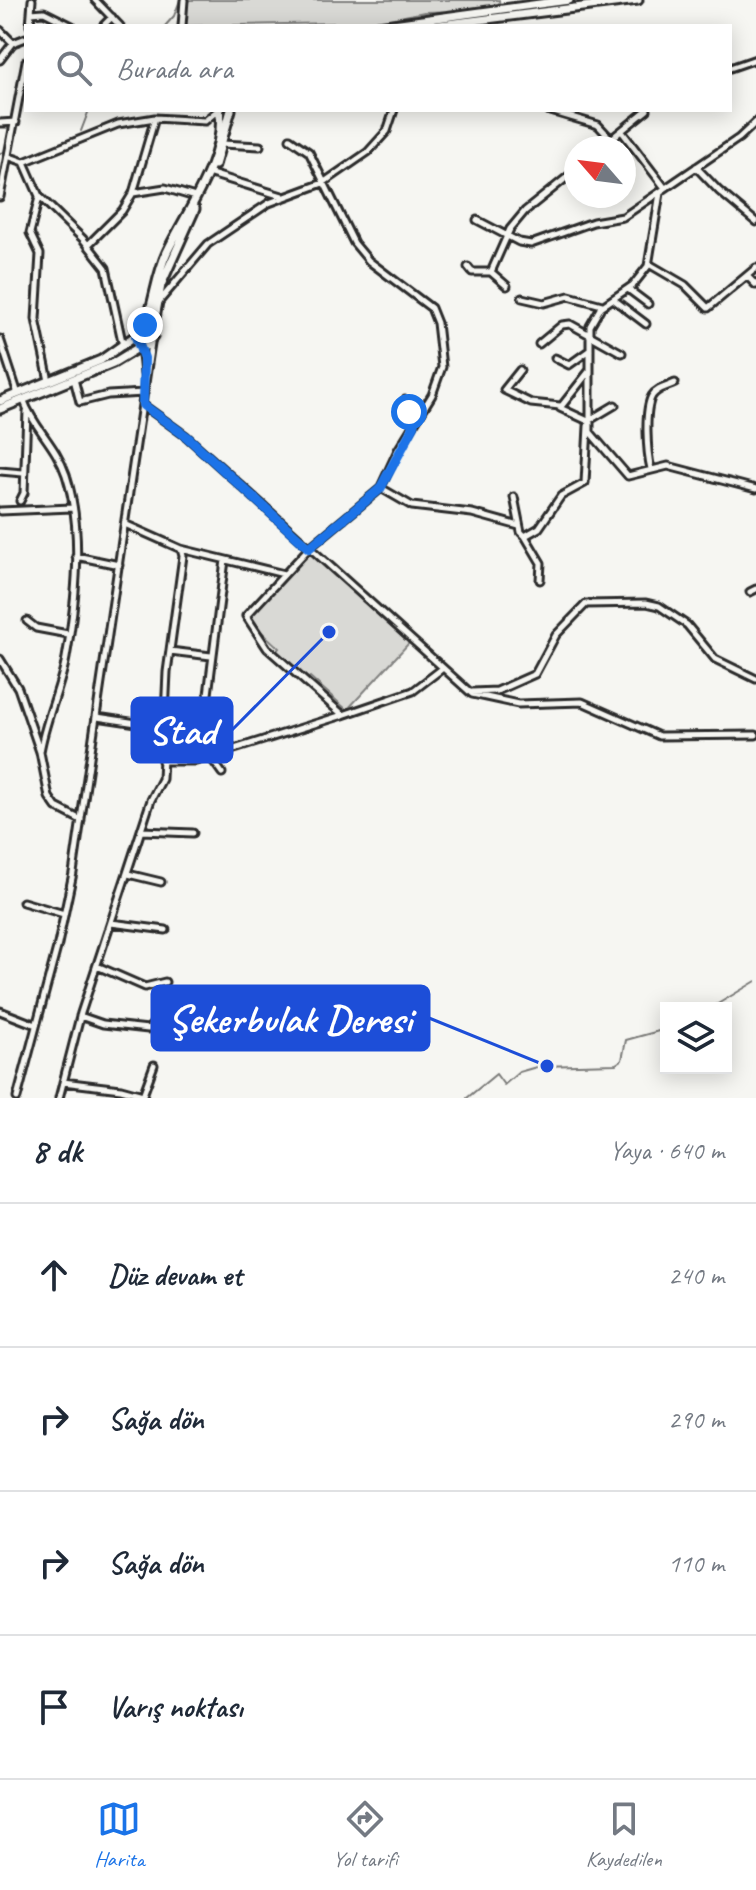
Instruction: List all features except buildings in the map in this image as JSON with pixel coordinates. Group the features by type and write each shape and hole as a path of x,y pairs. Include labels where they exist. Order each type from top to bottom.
{"main road":[{"path":"393,24 569,0"},
{"path":"447,24 638,0"},
{"path":"141,346 140,332 167,252 195,197 217,143 222,122 219,112"},
{"path":"0,409 74,379 152,339 158,303 172,254 211,174 230,112"},
{"path":"140,332 152,339"},
{"path":"0,401 23,402 49,382 123,347 140,332"}],"street":[{"path":"30,24 32,0"},
{"path":"31,13 39,0"},
{"path":"96,0 118,24"},
{"path":"182,24 184,0"},
{"path":"31,13 44,12 68,24"},
{"path":"509,16 509,24"},
{"path":"105,24 112,17"},
{"path":"0,30 2,36 13,43"},
{"path":"0,60 13,43 24,39"},
{"path":"732,67 756,59"},
{"path":"0,197 16,122 23,108"},
{"path":"10,157 24,162 95,130 155,118 205,121 216,112"},
{"path":"158,303 169,295 208,244 283,197 323,183 378,143 389,127 393,112"},
{"path":"554,112 598,125 608,136"},
{"path":"617,136 645,112"},
{"path":"88,245 122,211 133,193 155,118"},
{"path":"0,123 16,122"},
{"path":"477,220 525,244 540,242 593,222 623,217 756,122"},
{"path":"525,536 539,528 561,496 585,483 591,369 589,333 592,320 603,305 628,289 649,264 663,190 623,133"},
{"path":"290,139 309,152 338,206 349,237 362,253 426,304 435,315 442,367 432,395 381,488 309,548 249,612 246,620 267,648 343,715"},
{"path":"222,144 260,146"},
{"path":"24,162 39,196 88,245 106,268 123,347"},
{"path":"696,167 756,222"},
{"path":"211,174 283,197"},
{"path":"491,272 507,236 525,211 564,180"},
{"path":"133,193 165,188 195,197"},
{"path":"39,196 30,233 40,254 36,319 49,382"},
{"path":"649,264 685,285 708,308 756,268"},
{"path":"468,267 472,272 491,272 507,286"},
{"path":"747,276 756,285"},
{"path":"628,289 648,304"},
{"path":"522,298 544,303 569,296 603,305"},
{"path":"613,299 646,324"},
{"path":"539,344 564,324 589,333 622,353"},
{"path":"120,333 126,337 140,332"},
{"path":"0,339 23,402 56,448 71,491 76,556 66,657 40,752"},
{"path":"17,1098 64,914 81,820 152,339"},
{"path":"141,346 144,390"},
{"path":"555,358 561,364 572,364 590,349"},
{"path":"560,406 591,369"},
{"path":"520,370 504,390 531,403 560,406 588,423 593,438 625,474 631,476 668,466 756,489"},
{"path":"74,379 80,402 144,390"},
{"path":"651,469 647,445 651,399 660,388 675,383"},
{"path":"405,400 414,426"},
{"path":"20,501 24,493 23,402"},
{"path":"143,405 186,436 471,692 518,704 582,702 659,736 756,735"},
{"path":"588,423 615,405"},
{"path":"0,471 23,473"},
{"path":"381,488 412,506 472,513 519,526"},
{"path":"514,497 519,526 539,558 540,580"},
{"path":"0,511 72,508"},
{"path":"126,525 181,549 284,574"},
{"path":"59,1098 80,1016 162,779 170,651 183,569 181,549"},
{"path":"76,556 119,565"},
{"path":"222,773 209,756 203,734 225,560"},
{"path":"471,692 497,691 535,674 553,640 586,604 646,603 659,606 687,625 715,659 756,679"},
{"path":"27,621 36,628 68,634"},
{"path":"170,651 211,656"},
{"path":"0,659 18,688 40,752 49,797 56,807 81,820"},
{"path":"162,761 196,761 343,715 413,691 443,668"},
{"path":"97,717 164,727"},
{"path":"142,831 193,833"},
{"path":"128,874 161,882"},
{"path":"23,902 64,914"},
{"path":"111,923 166,930"},
{"path":"97,966 145,987 165,982"},
{"path":"80,1016 103,1024 148,1029 169,1009 194,1024"},
{"path":"0,1011 36,1025"},
{"path":"63,1082 143,1095 154,1065"}],"shaded area":[{"path":"189,0 499,0 500,10 424,12 366,24 184,24 183,14"},
{"path":"309,552 409,643 347,710 310,677 306,680 275,653 279,648 250,621 250,615"}],"waterway":[{"path":"167,24 174,16 180,0"},
{"path":"81,131 88,112"},
{"path":"0,153 5,152"},
{"path":"721,1002 756,981"},
{"path":"467,1098 496,1074 504,1085 519,1072 540,1066 616,1064 622,1060 626,1040 660,1031"}],"place":[{"name":"Stad","path":"329,632"},
{"name":"Şekerbulak Deresi","path":"547,1066"}],"route":[{"path":"145,325 136,337 144,358 143,405 186,436 309,548 378,492 400,445 414,426 409,412"}]}
